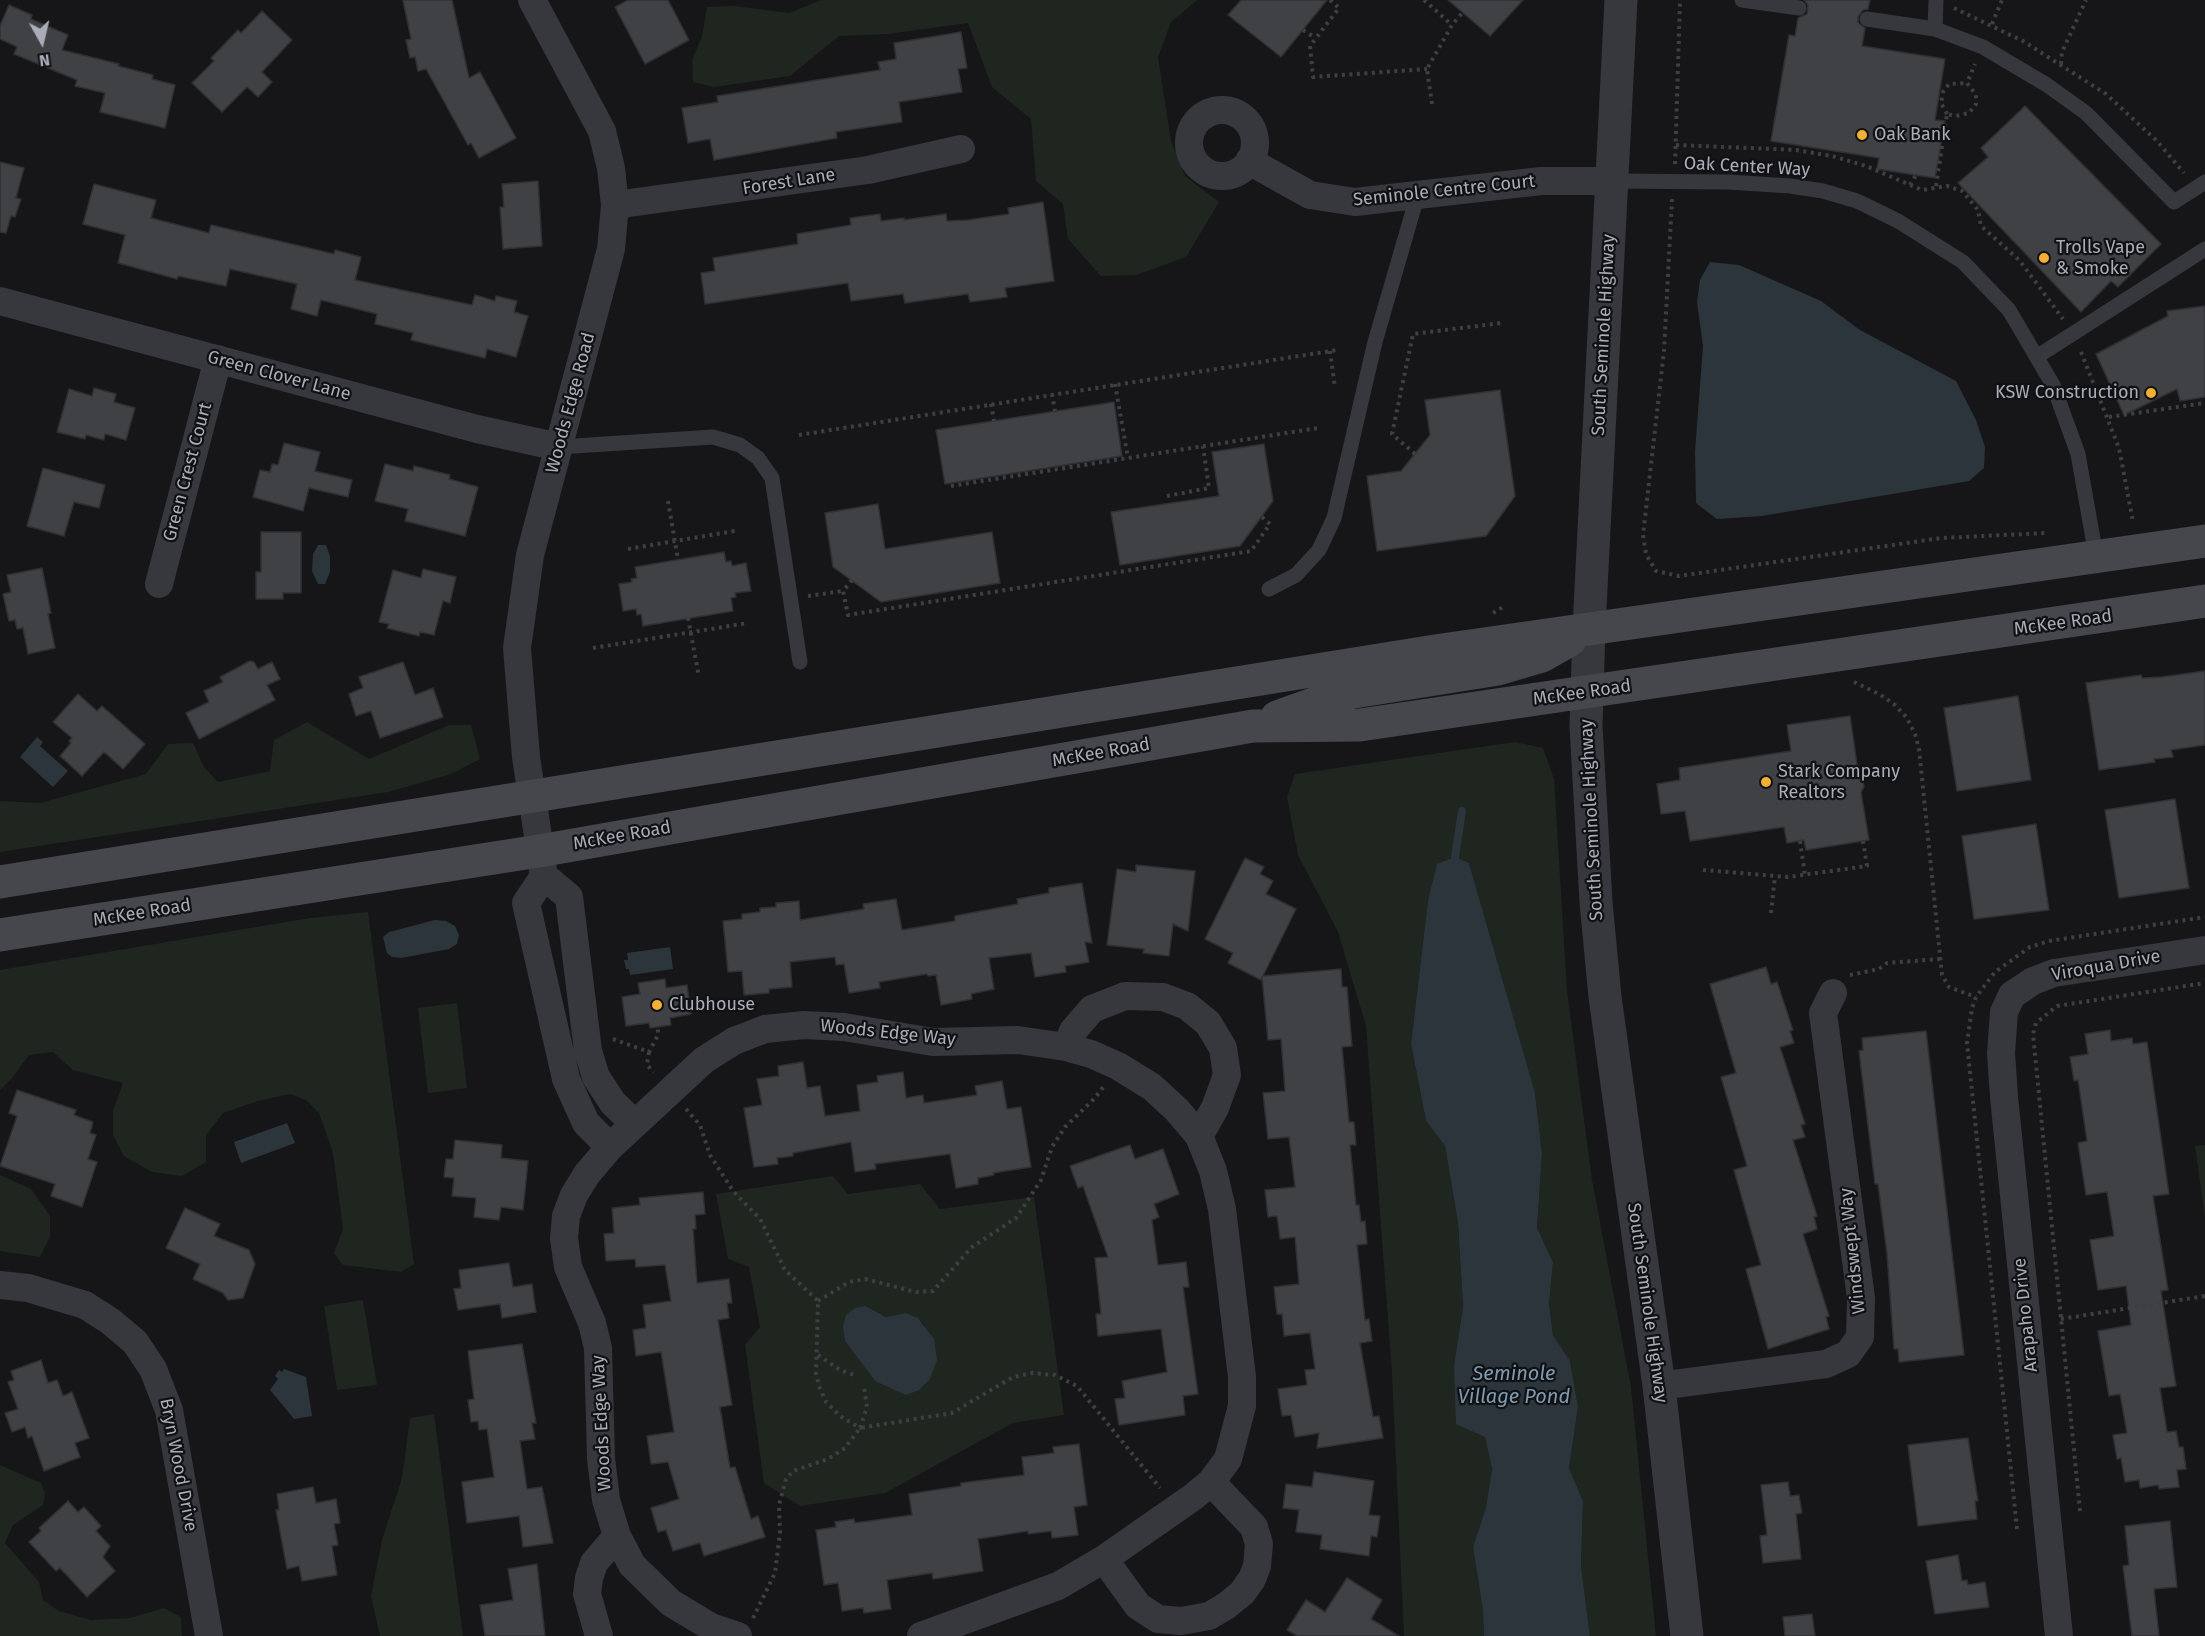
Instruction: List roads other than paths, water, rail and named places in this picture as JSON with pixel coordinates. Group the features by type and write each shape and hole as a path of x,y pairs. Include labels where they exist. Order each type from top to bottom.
{"main road":[{"name":"McKee Road","path":"0,935 537,837 1423,653 2205,541"},
{"name":"McKee Road","path":"0,882 537,837 1253,726 1360,725 2205,601"},
{"path":"1253,726 1341,694 1498,669 1531,660 1542,656 1589,628"}],"street":[{"name":"Woods Edge Road","path":"532,0 602,131 611,168 615,205 611,249 530,555 517,648 537,837"},
{"name":"South Seminole Highway","path":"1622,0 1587,691 1596,902 1605,997 1659,1386 1687,1636"},
{"name":"Forest Lane","path":"615,205 868,170 961,149"},
{"name":"Seminole Centre Court","path":"1250,161 1310,195 1354,202 1417,197 1541,181 1612,181"},
{"name":"Green Clover Lane","path":"0,301 477,429 559,447"},
{"name":"Green Crest Court","path":"159,584 218,359"},
{"path":"537,837 526,903 566,1079 586,1123 610,1148"},
{"path":"537,837 568,897 584,1029 596,1077 613,1103 635,1124"},
{"name":"Viroqua Drive","path":"2012,995 2033,981 2054,973 2205,950"},
{"name":"Windswept Way","path":"1659,1386 1826,1364 1848,1354 1860,1337 1861,1298 1823,1013 1833,993"},
{"name":"Arapaho Drive","path":"2012,995 2002,1018 2001,1053 2060,1636"},
{"path":"1066,1047 1073,1030 1092,1008 1125,996 1163,996 1187,1006 1208,1023 1223,1048 1227,1076 1215,1108 1199,1136"},
{"name":"Woods Edge Way","path":"744,1629 711,1627 671,1603 632,1565 617,1536 606,1500 601,1458 598,1348 592,1323 568,1267 564,1238 566,1216 574,1195 610,1148 704,1060 734,1041 765,1029 804,1025 834,1026 933,1042 1018,1040 1066,1047 1118,1066 1152,1087 1199,1136 1213,1171 1222,1209 1242,1377 1242,1406 1236,1433 1228,1459 1211,1482 1104,1560 1058,1586 921,1636"},
{"name":"Bryn Wood Drive","path":"0,1285 38,1290 85,1305 110,1321 135,1342 153,1369 169,1410 209,1636"},
{"path":"1104,1560 1138,1606 1158,1619 1181,1622 1209,1616 1226,1606 1242,1593 1252,1579 1257,1566 1258,1544 1254,1527 1211,1482"},
{"path":"598,1636 589,1602 589,1578 594,1563 617,1536"}],"lane":[{"path":"1742,0 1799,8"},
{"path":"1935,29 1936,0"},
{"path":"1867,19 1935,29 1983,47 2027,72 2086,113 2174,202 2205,182"},
{"name":"Oak Center Way","path":"1612,181 1790,186 1857,201 1898,220 1963,262 2009,310 2038,356 2074,440 2084,478 2096,556"},
{"path":"1269,589 1296,575 1319,550 1334,518 1375,342 1417,197"},
{"path":"2038,356 2205,249"},
{"path":"559,447 713,437 740,445 758,458 772,478 800,662"},
{"path":"554,1025 584,1029"}],"water":[{"path":"1710,262 1739,265 1821,301 1860,330 1956,381 1976,420 1985,447 1984,468 1969,481 1762,516 1717,519 1696,503 1695,452 1703,346 1697,302 1700,280"},
{"path":"318,545 326,545 330,556 330,572 325,584 318,584 312,571 313,554"},
{"path":"37,737 43,742 40,746 68,771 53,787 20,757"},
{"name":"Seminole Village Pond","path":"1455,857 1469,863 1535,1093 1542,1154 1537,1228 1553,1262 1549,1304 1553,1335 1570,1361 1578,1407 1569,1468 1583,1501 1581,1565 1590,1636 1484,1636 1483,1611 1473,1547 1486,1507 1492,1469 1485,1437 1456,1424 1454,1365 1463,1307 1458,1223 1445,1146 1426,1121 1411,1044 1428,900 1437,864"},
{"path":"435,920 446,921 455,926 459,935 457,944 449,949 401,958 392,957 387,953 383,937 389,932"},
{"path":"670,947 673,969 630,975 629,969 626,969 624,960 628,960 627,953"},
{"path":"287,1123 295,1143 241,1163 234,1142"},
{"path":"866,1306 886,1317 906,1313 918,1318 934,1339 937,1360 930,1379 919,1390 906,1395 875,1381 845,1341 843,1326 846,1315 855,1308"},
{"path":"284,1369 306,1377 312,1416 294,1419 270,1390 278,1379 275,1376 279,1370 282,1372"}],"waterway":[{"path":"1455,857 1462,811"}],"place":[{"name":"Oak Bank","path":"1862,135"},
{"name":"Trolls Vape & Smoke","path":"2044,258"},
{"name":"KSW Construction","path":"2151,393"},
{"name":"Stark Company Realtors","path":"1766,782"},
{"name":"Clubhouse","path":"657,1005"}]}
